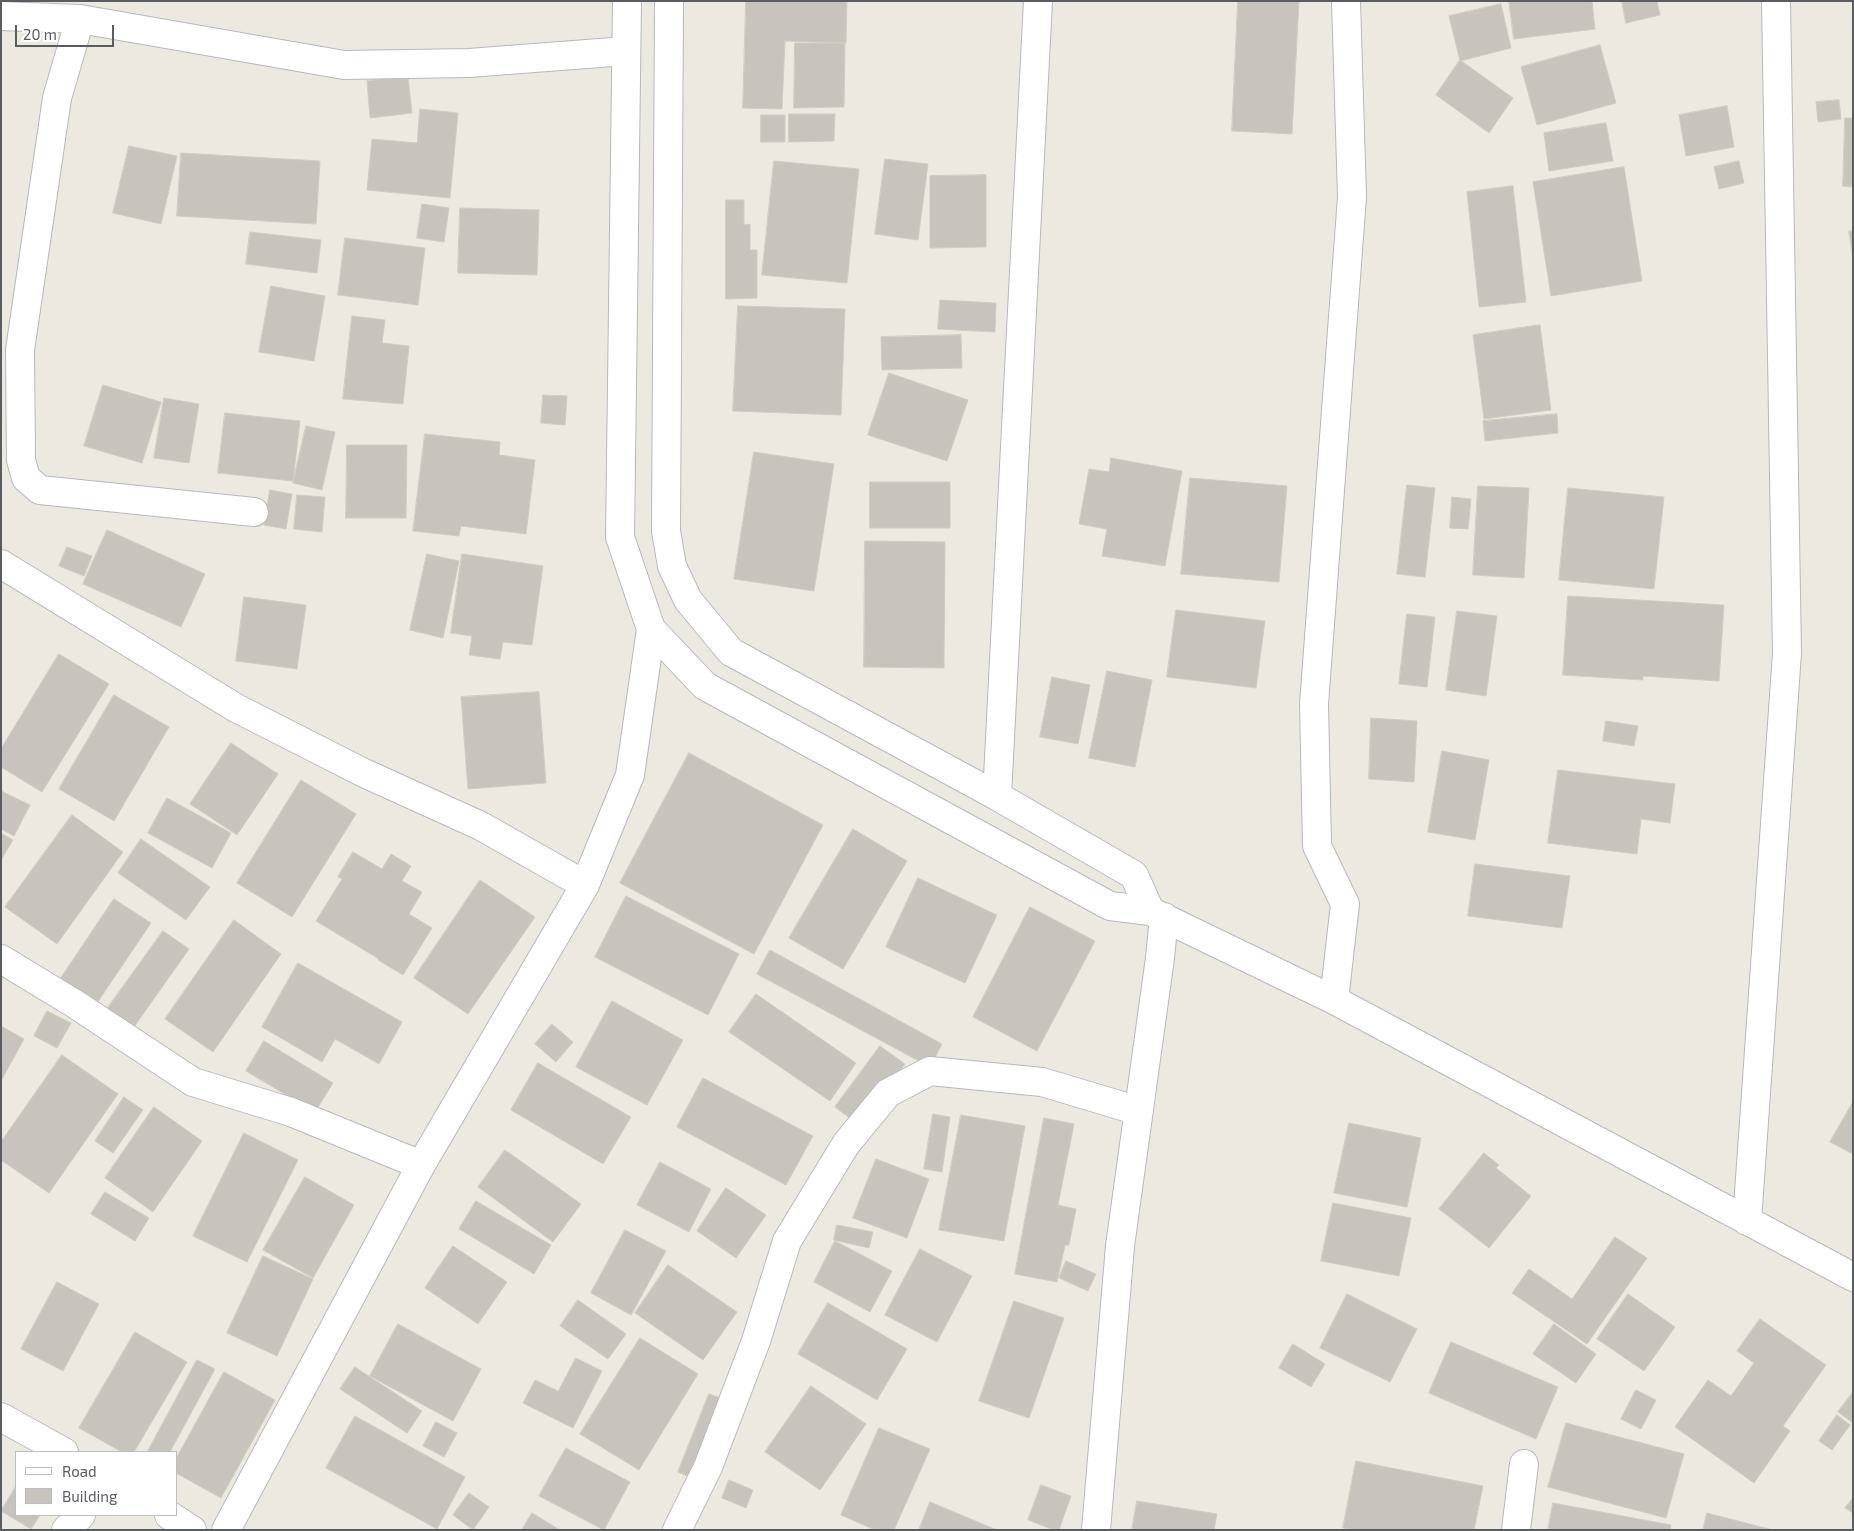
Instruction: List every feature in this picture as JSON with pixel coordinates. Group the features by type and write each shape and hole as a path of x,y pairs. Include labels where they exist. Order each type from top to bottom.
{"street":[{"path":"627,1 620,537 651,629 706,686 1110,906 1157,914 1334,1000 1853,1277"},
{"path":"669,1 666,531 672,566 688,600 731,652 997,796 1134,875 1157,914 1160,958 1120,1246 1096,1530"},
{"path":"997,796 1038,1"},
{"path":"1334,1000 1345,904 1317,846 1314,704 1352,197 1346,1"},
{"path":"1747,1221 1787,653 1776,1"},
{"path":"1,16 80,19 344,65 469,63 626,51"},
{"path":"80,19 57,98 20,350 21,460 26,478 40,490 254,512"},
{"path":"1,564 236,708 364,773 481,826 585,885"},
{"path":"226,1530 421,1164 585,885 630,775 651,629"},
{"path":"1,959 75,1004 193,1082 291,1112 421,1164"},
{"path":"676,1530 708,1467 715,1449 756,1341 787,1241 846,1144 888,1093 930,1072 1042,1082 1139,1111"},
{"path":"1,1417 62,1451"},
{"path":"1516,1530 1524,1464"},
{"path":"66,1530 80,1516"},
{"path":"171,1516 192,1530"}],"building":[{"path":"746,1 847,1 846,43 785,41 782,109 743,108"},
{"path":"1238,1 1299,1 1292,134 1232,131"},
{"path":"1509,1 1592,1 1595,29 1514,39"},
{"path":"1622,1 1657,1 1660,15 1626,23"},
{"path":"1501,4 1511,48 1460,61 1449,16"},
{"path":"795,43 845,43 844,107 794,108"},
{"path":"1600,45 1616,103 1537,125 1521,67"},
{"path":"1460,60 1513,98 1489,133 1436,95"},
{"path":"408,76 412,113 370,118 367,81"},
{"path":"1839,100 1841,119 1818,122 1816,102"},
{"path":"1727,106 1734,147 1686,156 1679,115"},
{"path":"420,109 458,113 450,198 367,190 372,139 417,143"},
{"path":"789,114 835,114 834,141 789,142"},
{"path":"761,115 785,115 785,142 761,142"},
{"path":"1845,118 1853,118 1853,187 1843,186"},
{"path":"1606,123 1613,161 1549,171 1544,133"},
{"path":"129,146 177,156 161,224 113,213"},
{"path":"181,153 320,161 316,224 177,216"},
{"path":"885,159 928,164 918,240 875,234"},
{"path":"774,161 859,169 847,283 762,275"},
{"path":"1739,161 1744,183 1719,189 1714,167"},
{"path":"1624,167 1642,281 1551,296 1533,182"},
{"path":"986,175 986,247 930,248 930,176"},
{"path":"1513,186 1526,302 1479,307 1467,192"},
{"path":"726,200 744,200 744,225 750,224 750,250 757,250 757,298 726,299"},
{"path":"422,204 449,208 444,242 417,238"},
{"path":"460,208 539,210 537,275 458,273"},
{"path":"1849,231 1853,231 1853,257"},
{"path":"250,232 321,240 317,273 246,264"},
{"path":"345,238 425,248 418,305 338,295"},
{"path":"271,286 325,296 314,361 259,352"},
{"path":"940,300 996,303 995,332 938,329"},
{"path":"738,306 845,309 841,415 733,411"},
{"path":"352,316 385,320 382,343 409,346 403,404 343,399"},
{"path":"1540,325 1551,410 1484,419 1473,335"},
{"path":"961,335 962,368 882,370 881,337"},
{"path":"889,373 968,400 947,461 868,435"},
{"path":"103,385 161,402 142,463 84,446"},
{"path":"543,395 567,396 565,425 541,423"},
{"path":"164,398 199,404 189,463 154,458"},
{"path":"225,413 300,421 293,481 218,473"},
{"path":"1557,414 1558,433 1485,441 1483,421"},
{"path":"306,426 335,432 322,490 293,483"},
{"path":"425,434 500,442 499,455 535,460 526,534 461,526 459,536 413,531"},
{"path":"347,445 407,445 406,518 346,518"},
{"path":"754,452 834,464 814,591 734,579"},
{"path":"1111,458 1182,471 1165,566 1102,556 1107,529 1079,524 1089,469 1109,472"},
{"path":"1190,478 1287,486 1279,582 1181,574"},
{"path":"870,482 950,482 950,528 870,528"},
{"path":"1407,485 1435,488 1425,577 1397,574"},
{"path":"1478,486 1529,488 1524,578 1473,575"},
{"path":"1568,488 1664,497 1654,589 1559,580"},
{"path":"270,490 292,494 286,529 264,525"},
{"path":"297,495 325,497 322,532 294,529"},
{"path":"1452,497 1471,499 1468,529 1450,528"},
{"path":"107,530 205,574 181,627 83,584"},
{"path":"865,541 945,542 944,668 864,667"},
{"path":"67,547 92,556 84,576 59,566"},
{"path":"427,554 459,561 443,638 410,630"},
{"path":"462,554 543,566 532,645 503,642 500,659 469,655 472,636 451,633"},
{"path":"1568,596 1724,605 1719,681 1643,676 1643,680 1563,675"},
{"path":"244,597 306,605 297,669 236,661"},
{"path":"1176,610 1265,621 1256,688 1167,677"},
{"path":"1457,611 1497,616 1486,696 1446,690"},
{"path":"1407,614 1435,617 1427,687 1399,684"},
{"path":"59,654 109,684 42,792 1,767 1,749"},
{"path":"1107,671 1152,680 1135,767 1089,758"},
{"path":"1052,677 1090,685 1078,744 1040,737"},
{"path":"539,692 546,783 468,789 461,697"},
{"path":"114,695 169,727 114,821 59,789"},
{"path":"1371,718 1417,721 1414,782 1369,779"},
{"path":"1606,721 1638,726 1634,746 1603,741"},
{"path":"231,743 278,774 237,835 190,804"},
{"path":"1442,751 1489,760 1475,840 1428,832"},
{"path":"689,753 823,825 754,954 620,883"},
{"path":"1558,770 1675,784 1670,823 1641,819 1637,854 1548,843"},
{"path":"301,780 356,814 292,917 237,883"},
{"path":"1,791 30,805 14,836 1,829"},
{"path":"167,798 231,833 212,868 148,833"},
{"path":"72,815 123,852 57,944 5,907"},
{"path":"853,829 907,861 843,969 789,938"},
{"path":"1,833 13,840 1,860"},
{"path":"141,839 210,887 186,920 118,873"},
{"path":"353,852 382,869 391,854 411,866 402,881 422,892 409,914 432,928 403,975 316,921 342,879 338,877"},
{"path":"1475,864 1570,876 1562,928 1468,916"},
{"path":"918,878 997,915 965,983 886,947"},
{"path":"480,880 535,917 468,1014 414,978"},
{"path":"626,896 739,954 708,1015 595,957"},
{"path":"114,899 151,923 97,1003 61,978"},
{"path":"1030,907 1095,941 1037,1051 973,1017"},
{"path":"234,920 281,954 213,1052 165,1019"},
{"path":"163,931 189,949 134,1027 107,1009"},
{"path":"770,950 942,1044 930,1067 757,974"},
{"path":"298,963 402,1022 379,1064 335,1039 322,1062 262,1027"},
{"path":"756,994 856,1063 830,1101 729,1032"},
{"path":"612,1001 683,1040 647,1105 576,1067"},
{"path":"47,1011 71,1023 57,1048 34,1036"},
{"path":"552,1024 573,1042 556,1062 535,1044"},
{"path":"1,1026 24,1039 1,1081"},
{"path":"264,1041 333,1083 315,1112 246,1071"},
{"path":"880,1046 905,1064 860,1126 835,1107"},
{"path":"62,1055 118,1094 49,1193 1,1160 1,1142"},
{"path":"538,1063 631,1117 603,1164 511,1110"},
{"path":"703,1078 813,1136 786,1185 677,1127"},
{"path":"124,1097 143,1110 113,1153 95,1141"},
{"path":"1853,1102 1853,1154 1830,1142"},
{"path":"154,1107 202,1141 153,1212 105,1178"},
{"path":"933,1114 950,1117 942,1172 924,1169"},
{"path":"961,1115 1025,1126 1004,1241 939,1230"},
{"path":"1044,1118 1074,1124 1058,1205 1076,1209 1069,1245 1065,1245 1057,1282 1015,1274"},
{"path":"1349,1123 1421,1138 1407,1207 1334,1193"},
{"path":"244,1133 298,1160 247,1262 193,1236"},
{"path":"505,1150 581,1204 553,1242 478,1187"},
{"path":"1484,1153 1499,1165 1496,1168 1531,1196 1489,1248 1439,1209"},
{"path":"876,1159 929,1179 907,1238 853,1218"},
{"path":"660,1162 711,1189 689,1232 637,1205"},
{"path":"305,1177 354,1205 313,1278 263,1250"},
{"path":"726,1188 766,1215 736,1258 697,1231"},
{"path":"105,1192 149,1218 135,1241 91,1214"},
{"path":"476,1201 551,1245 534,1274 459,1229"},
{"path":"1333,1203 1411,1218 1399,1276 1321,1261"},
{"path":"837,1225 873,1232 869,1248 834,1240"},
{"path":"625,1230 666,1251 631,1315 591,1293"},
{"path":"1615,1237 1647,1258 1587,1344 1512,1293 1529,1269 1572,1299"},
{"path":"835,1241 892,1271 870,1312 814,1282"},
{"path":"453,1246 507,1282 478,1324 425,1288"},
{"path":"920,1249 972,1276 937,1342 885,1315"},
{"path":"263,1256 313,1279 277,1356 227,1333"},
{"path":"1066,1261 1096,1274 1088,1291 1059,1278"},
{"path":"668,1265 737,1312 703,1360 635,1313"},
{"path":"57,1282 99,1304 63,1371 21,1349"},
{"path":"1347,1294 1417,1329 1390,1382 1320,1348"},
{"path":"1628,1294 1675,1327 1644,1371 1597,1339"},
{"path":"578,1300 626,1334 608,1359 560,1326"},
{"path":"1014,1301 1064,1318 1029,1418 979,1401"},
{"path":"828,1303 907,1349 877,1400 798,1354"},
{"path":"1760,1319 1826,1365 1783,1426 1790,1431 1754,1483 1675,1427 1708,1380 1731,1396 1754,1363 1737,1351"},
{"path":"398,1324 481,1369 453,1421 370,1376"},
{"path":"1554,1324 1596,1354 1576,1383 1533,1354"},
{"path":"135,1332 187,1362 135,1451 120,1451 79,1428"},
{"path":"640,1338 698,1374 639,1470 580,1434"},
{"path":"1451,1342 1558,1387 1536,1439 1429,1393"},
{"path":"1293,1344 1325,1364 1311,1387 1279,1368"},
{"path":"576,1358 602,1371 573,1428 523,1403 535,1380 558,1391"},
{"path":"197,1360 215,1369 171,1451 148,1451"},
{"path":"355,1367 422,1411 407,1433 340,1389"},
{"path":"224,1372 275,1400 221,1498 178,1474 178,1455"},
{"path":"811,1386 866,1424 820,1490 765,1452"},
{"path":"1636,1390 1656,1400 1641,1429 1621,1419"},
{"path":"1853,1392 1853,1423 1838,1412"},
{"path":"709,1394 720,1398 689,1477 678,1472"},
{"path":"1837,1415 1850,1425 1832,1450 1819,1441"},
{"path":"355,1416 465,1477 437,1529 326,1468"},
{"path":"436,1422 457,1433 444,1457 423,1446"},
{"path":"1566,1423 1684,1454 1666,1518 1548,1487"},
{"path":"879,1428 930,1449 894,1530 875,1530 841,1515"},
{"path":"566,1448 630,1482 604,1530 539,1496"},
{"path":"1356,1461 1483,1486 1474,1530 1354,1530 1343,1528"},
{"path":"729,1480 753,1490 746,1508 722,1498"},
{"path":"1041,1485 1071,1496 1059,1530 1054,1530 1028,1520"},
{"path":"15,1488 15,1516 39,1516 31,1529 1,1511"},
{"path":"469,1493 489,1507 473,1530 453,1515"},
{"path":"1853,1498 1853,1513 1845,1508"},
{"path":"1137,1501 1217,1514 1214,1530 1132,1530"},
{"path":"930,1502 997,1530 919,1530"},
{"path":"1553,1503 1671,1525 1670,1530 1548,1530"},
{"path":"532,1513 560,1530 522,1530"},
{"path":"1707,1513 1773,1530 1703,1530"}]}
